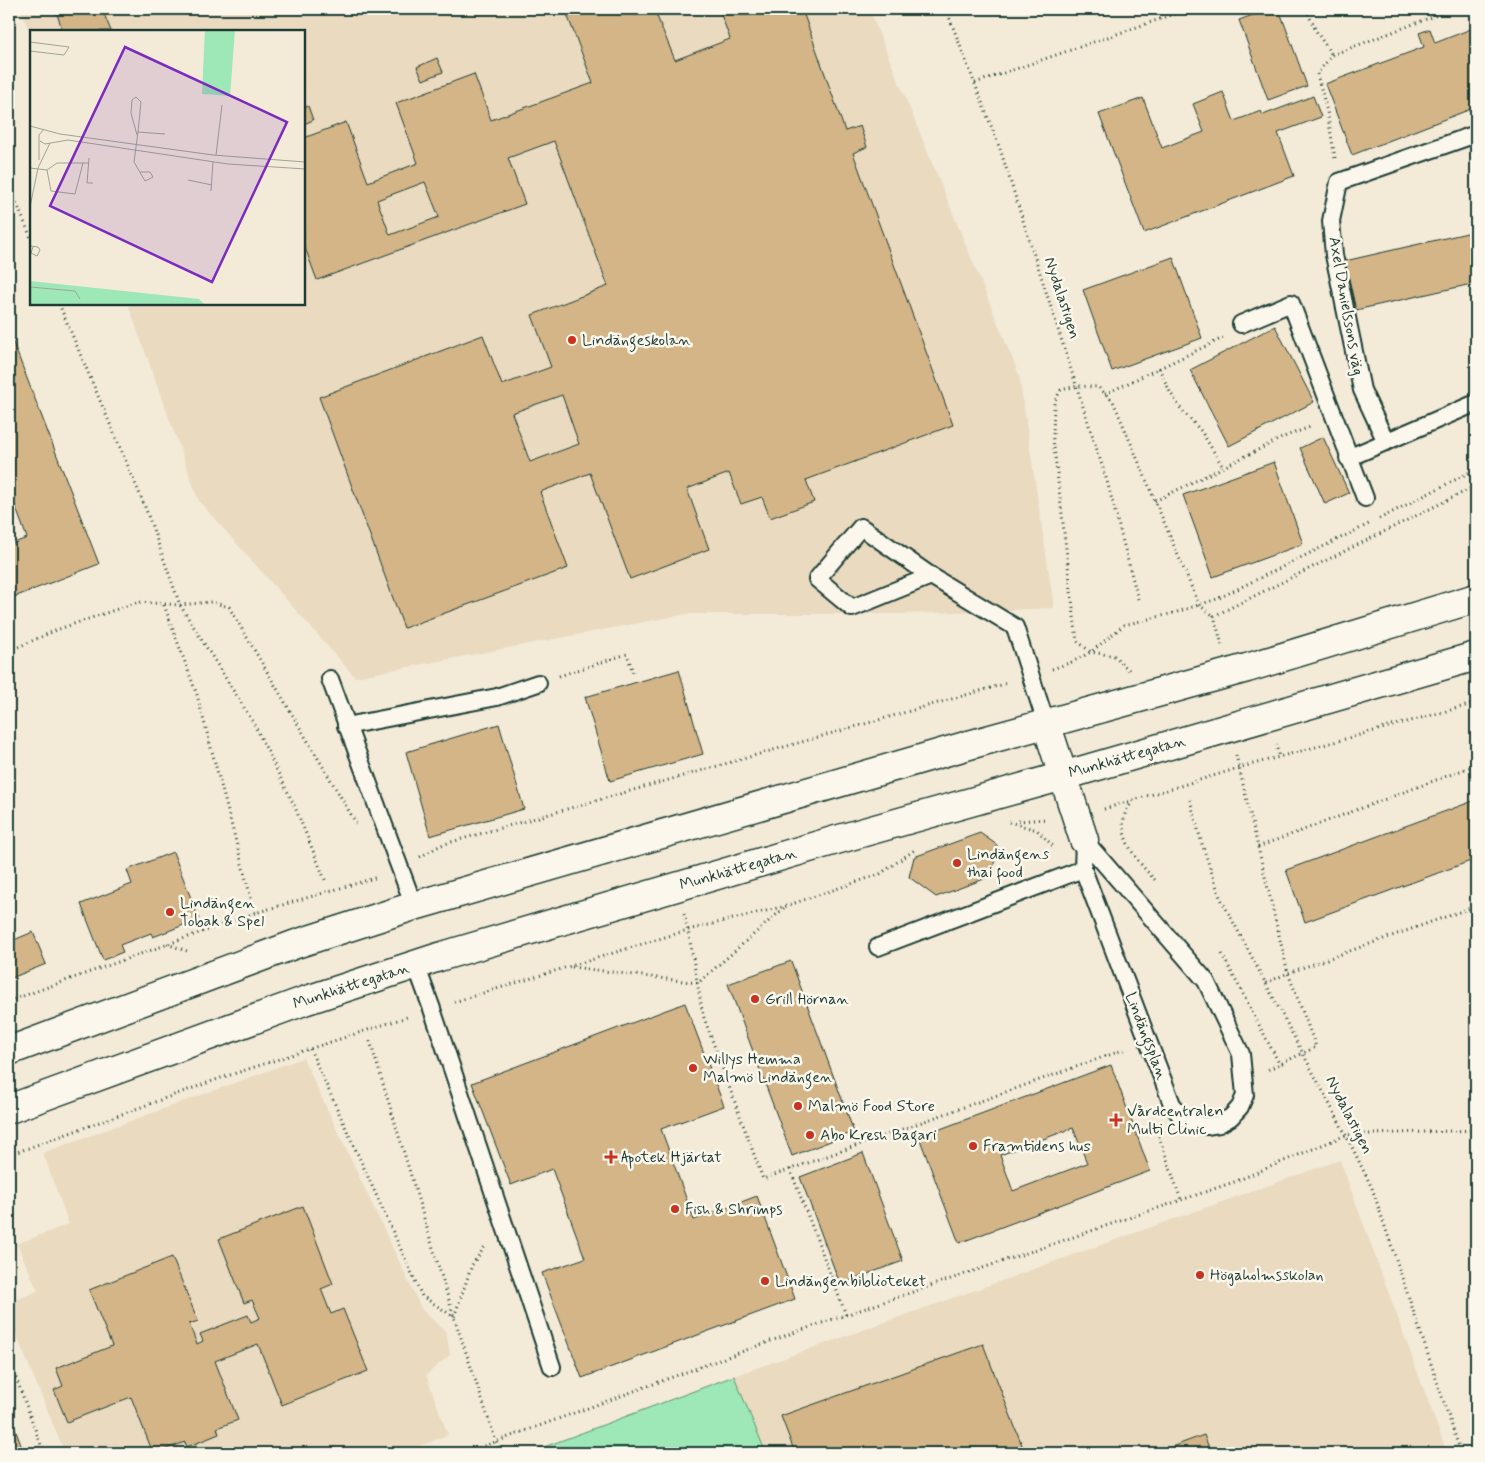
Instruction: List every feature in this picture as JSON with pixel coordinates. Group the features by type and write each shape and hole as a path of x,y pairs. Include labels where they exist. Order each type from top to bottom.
{"street":[{"path":"9,1051 296,944 414,906 1046,723 1265,663 1476,598"},
{"name":"Munkhättegatan","path":"9,1109 304,1000 416,965 836,840 1476,656"},
{"name":"Lindängsplan","path":"1046,723 1080,829"}],"lane":[{"path":"1340,182 1476,134"},
{"name":"Axel Danielssons väg","path":"1340,182 1331,221 1334,255 1362,390 1386,442"},
{"path":"1241,324 1291,303 1348,458 1365,498"},
{"path":"1348,458 1476,403"},
{"path":"931,576 852,608 817,579 861,527 931,576 1015,627 1046,723"},
{"path":"330,679 414,906"},
{"path":"346,726 497,697 538,683"},
{"name":"Lindängsplan","path":"1080,829 1206,981 1240,1054 1245,1082 1245,1095 1240,1107 1231,1117 1219,1124 1206,1126 1192,1124 1180,1115 1172,1104 1083,869 1080,829"},
{"path":"878,947 1083,869"},
{"path":"416,965 552,1367"}],"path":[{"name":"Nydalastigen","path":"946,9 1000,149 1107,481 1138,599"},
{"path":"975,83 1189,9"},
{"path":"1306,9 1316,31 1332,55"},
{"path":"1340,182 1318,74 1332,55 1454,9"},
{"path":"9,185 30,236"},
{"path":"59,305 144,504 180,606 253,722 294,805 326,882"},
{"path":"1106,394 1232,333 1241,324"},
{"path":"1159,368 1170,392 1181,409 1201,431 1223,467"},
{"path":"1131,672 1114,656 1091,652 1076,641 1053,439 1054,402 1061,390 1077,386 1098,387 1113,401 1199,605 1214,616 1223,648"},
{"path":"1155,501 1286,436 1334,418"},
{"path":"9,1001 255,913 378,878 386,878 441,845 1032,676 1072,662 1091,652 1124,625 1174,613 1217,599 1476,470"},
{"path":"1214,616 1476,486"},
{"path":"9,650 59,629 138,602 180,606 211,602 229,607 360,830"},
{"path":"164,604 197,694 255,913"},
{"path":"538,683 627,654 634,676"},
{"path":"1002,824 1008,822 1080,829 1133,800 1239,768 1476,703"},
{"path":"1276,744 1280,757"},
{"path":"1236,756 1288,973 1316,1047 1245,1082"},
{"path":"1258,847 1476,765"},
{"path":"1133,800 1125,814 1124,831 1131,849 1139,862 1155,880"},
{"name":"Nydalastigen","path":"1190,800 1202,844 1220,897 1372,1188 1461,1453"},
{"path":"1008,822 1037,830 1051,843 1059,858 1064,876"},
{"path":"9,1154 218,1079 432,1009 688,930 786,906 880,874 919,848"},
{"path":"675,887 688,930 703,1015 763,1179 1126,1049 1130,1057"},
{"path":"569,967 698,983 786,906"},
{"path":"1266,983 1288,973 1476,906"},
{"path":"1222,954 1280,1065"},
{"path":"370,1041 454,1317 500,1453"},
{"path":"310,1049 422,1296 454,1317"},
{"path":"1152,1118 1181,1200"},
{"path":"465,1453 790,1334 1234,1182 1346,1135 1476,1130"},
{"path":"790,1169 846,1315"},
{"path":"454,1317 472,1265 503,1219"},
{"path":"9,1359 44,1453"}],"shaded area":[{"name":"Lindängeskolan","path":"21,9 869,9 1019,375 1054,608 904,614 686,614 355,677 199,501 128,305 305,305 305,30 30,30 30,33"},
{"path":"303,1058 422,1310 446,1332 450,1355 426,1375 448,1435 402,1453 65,1453 9,1317 9,1303 38,1291 17,1244 69,1224 43,1153"},
{"name":"Högaholmsskolan","path":"1340,1160 1447,1453 766,1453 734,1376"}],"green space":[{"path":"734,1376 766,1453 528,1453"}],"building":[{"path":"55,9 102,9 111,30 63,30"},
{"path":"565,9 654,9 675,60 730,39 719,9 802,9 845,131 860,126 867,147 853,153 953,425 806,480 814,502 770,518 762,497 741,504 729,473 687,489 709,549 630,579 590,473 540,492 568,568 404,628 319,397 483,335 502,385 551,367 532,315 608,286 554,141 508,158 525,204 317,280 305,248 305,138 346,122 368,182 418,163 396,103 474,74 491,120 593,83","holes":["425,182 439,217 390,235 377,200","562,395 579,444 530,462 512,413"]},
{"path":"1270,9 1279,9 1307,86 1268,100 1239,20"},
{"path":"1476,27 1476,107 1352,155 1325,84 1424,47 1419,33 1430,29 1435,43"},
{"path":"437,58 443,72 423,80 417,67"},
{"path":"1223,92 1234,121 1261,111 1263,115 1313,96 1321,117 1278,133 1294,176 1144,233 1099,114 1143,98 1162,148 1204,132 1193,104"},
{"path":"308,106 313,120 305,124 305,108"},
{"path":"1476,231 1476,283 1356,310 1345,261"},
{"path":"1173,257 1202,338 1112,371 1083,290"},
{"path":"1275,326 1314,402 1229,446 1190,370"},
{"path":"9,332 99,564 9,599 9,545 27,538 9,489"},
{"path":"1323,437 1349,493 1325,504 1300,448"},
{"path":"1274,462 1303,544 1213,577 1183,495"},
{"path":"679,670 703,754 610,781 585,697"},
{"path":"499,724 524,809 430,836 406,752"},
{"path":"1476,800 1476,859 1305,922 1286,870"},
{"path":"980,833 997,845 992,876 936,897 909,877 914,857"},
{"path":"173,852 199,919 153,937 151,933 120,945 123,952 103,960 81,904 132,884 127,870"},
{"path":"33,932 46,964 9,979 9,942"},
{"path":"791,961 854,1132 792,1156 728,984"},
{"path":"685,1003 724,1106 661,1129 694,1220 757,1196 795,1299 582,1378 542,1273 585,1258 552,1169 511,1185 472,1083"},
{"name":"Framtidens hus","path":"1111,1065 1150,1171 959,1243 919,1137","holes":["1073,1128 1087,1163 1013,1191 1000,1155"]},
{"path":"863,1153 903,1261 840,1284 800,1177"},
{"path":"303,1206 333,1284 321,1289 331,1314 343,1309 368,1371 282,1405 258,1344 215,1361 238,1420 217,1428 219,1434 187,1447 185,1442 156,1453 153,1453 131,1397 67,1422 54,1390 63,1386 56,1368 112,1346 89,1290 172,1257 198,1321 189,1324 197,1344 203,1341 200,1334 248,1315 251,1322 260,1318 252,1300 244,1303 219,1239"},
{"path":"983,1344 1025,1453 795,1453 781,1416"},
{"path":"9,1413 24,1453 9,1453"},
{"path":"1204,1435 1211,1453 1155,1453"}],"place":[{"name":"Lindängeskolan","path":"572,340"},
{"name":"Lindängens thai food","path":"957,863"},
{"name":"Lindängen Tobak & Spel","path":"170,912"},
{"name":"Grill Hörnan","path":"755,999"},
{"name":"Willys Hemma Malmö Lindängen","path":"693,1068"},
{"name":"Malmö Food Store","path":"798,1106"},
{"name":"Vårdcentralen Multi Clinic","path":"1116,1120"},
{"name":"Abo Kresh Bagari","path":"810,1135"},
{"name":"Framtidens hus","path":"973,1146"},
{"name":"Apotek Hjärtat","path":"611,1157"},
{"name":"Fish & Shrimps","path":"675,1209"},
{"name":"Högaholmsskolan","path":"1200,1275"},
{"name":"Lindängenbiblioteket","path":"765,1281"}]}
